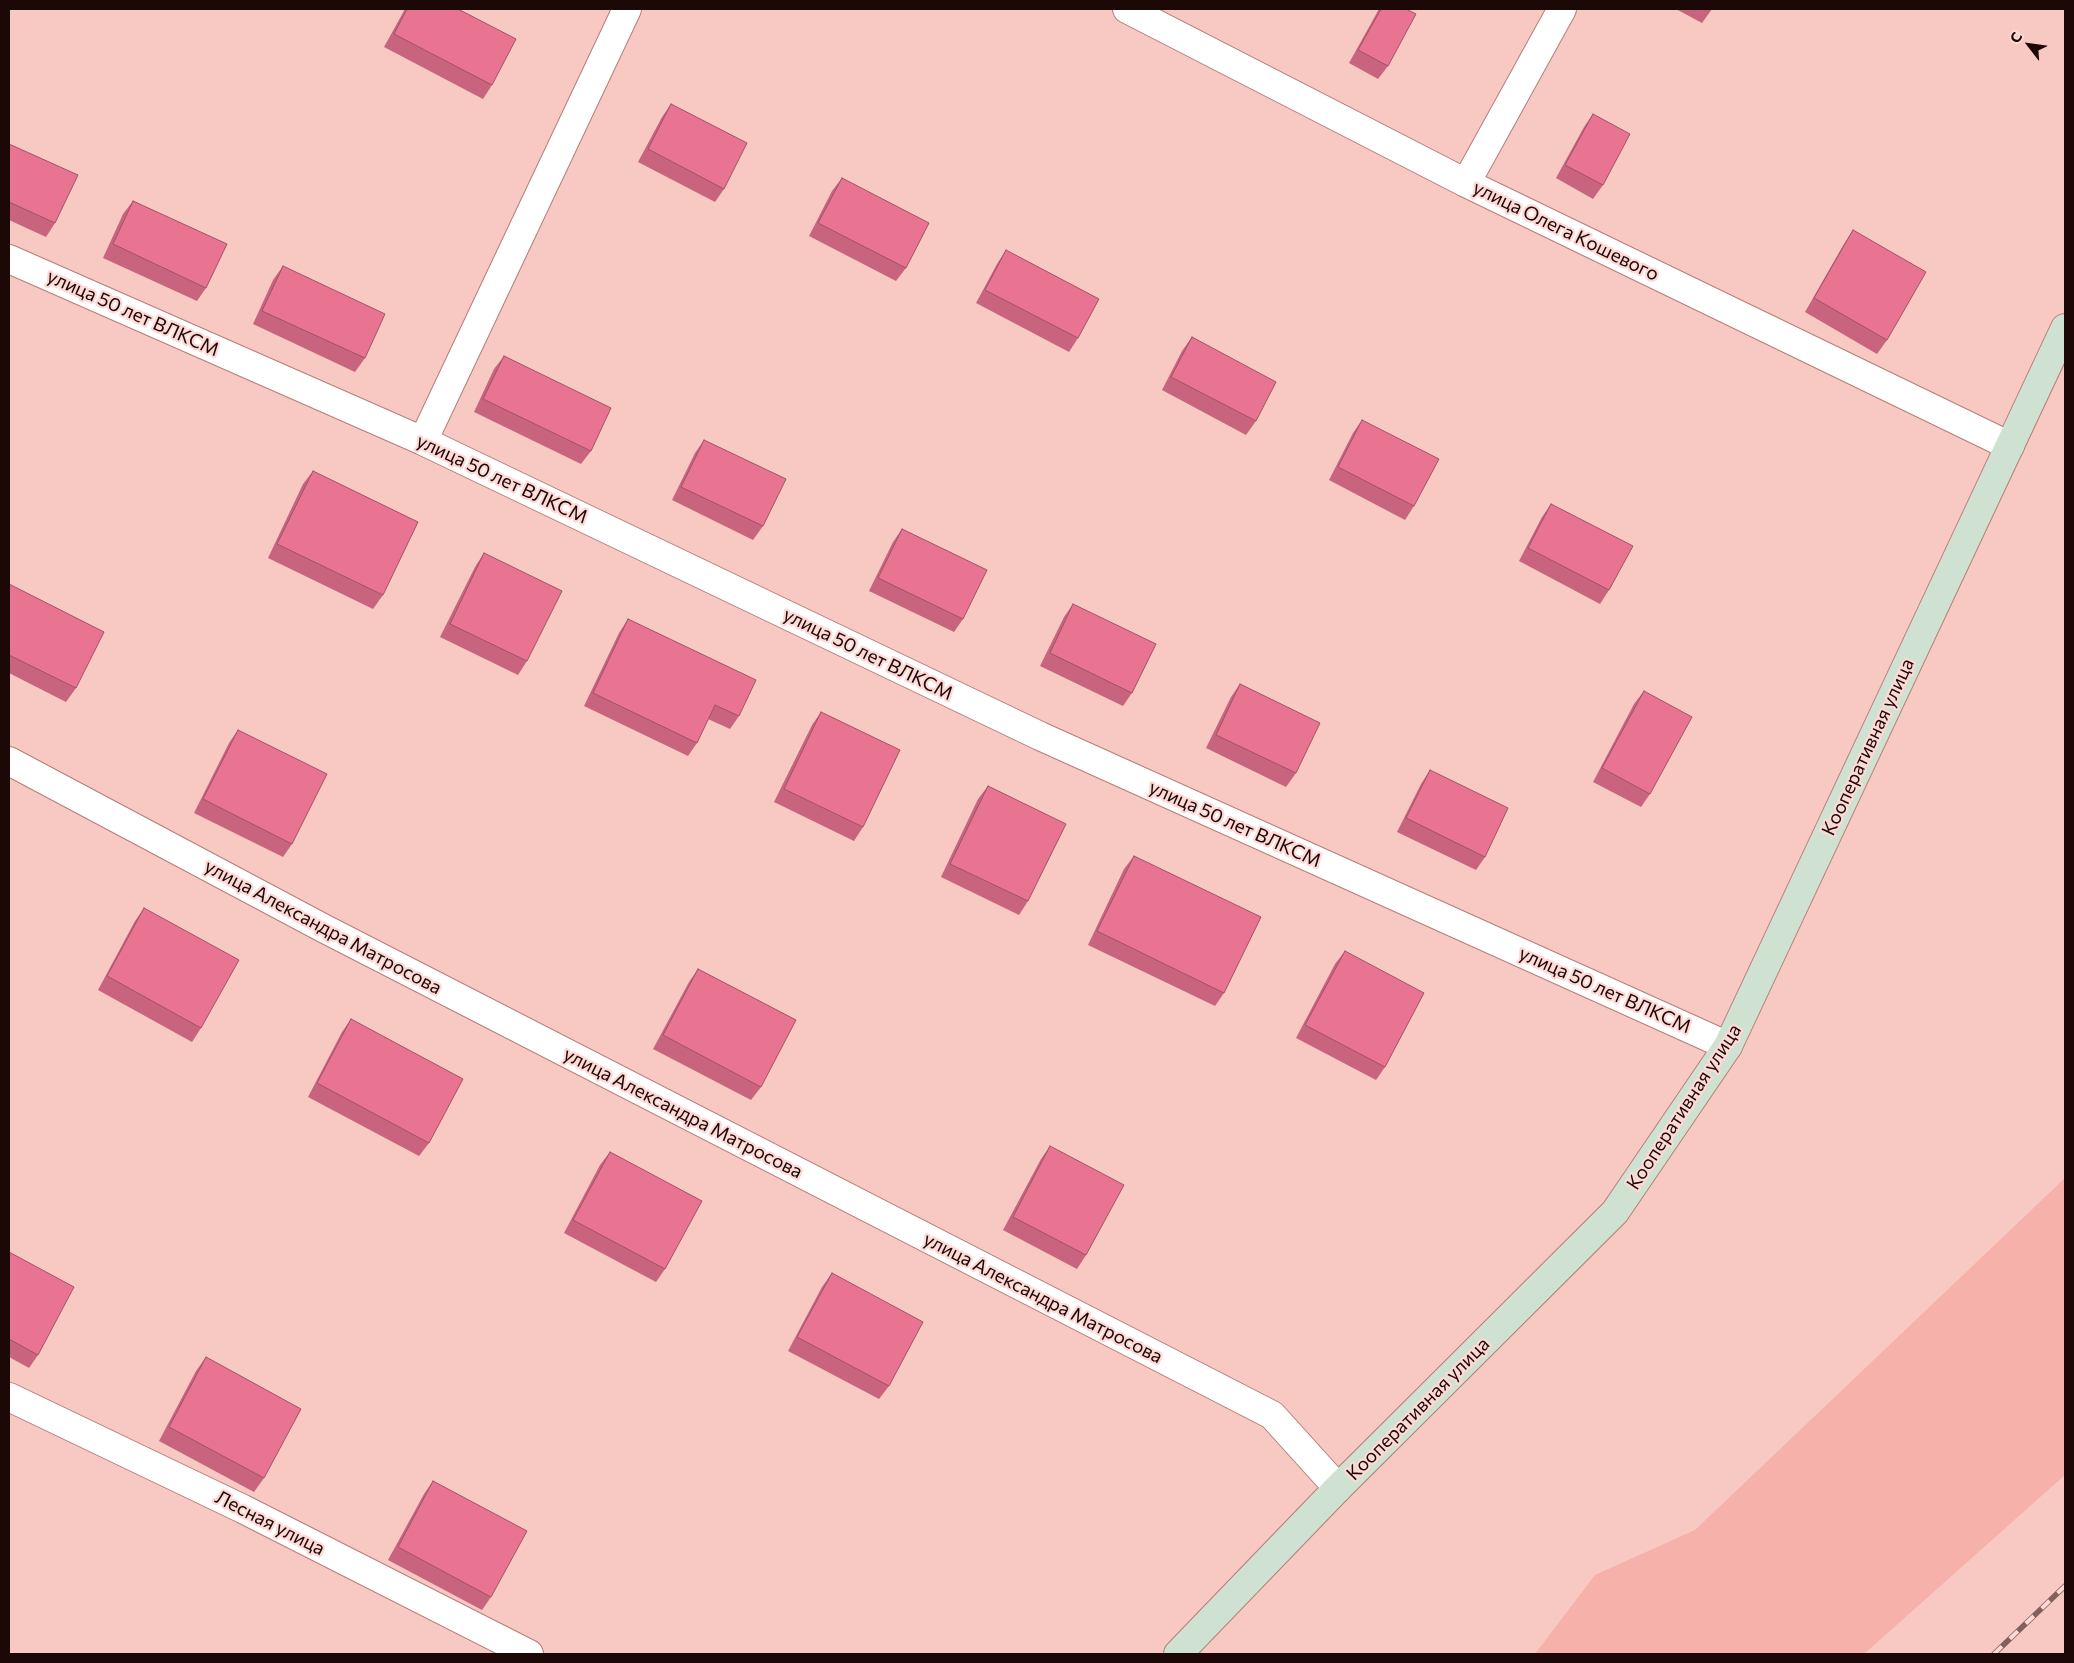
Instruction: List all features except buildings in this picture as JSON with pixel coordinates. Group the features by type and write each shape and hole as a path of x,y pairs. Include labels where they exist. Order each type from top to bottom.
{"main road":[{"name":"Кооперативная улица","path":"1178,1654 1338,1488 1615,1212 1728,1046 2065,328"}],"street":[{"path":"423,441 627,9"},
{"name":"улица Олега Кошевого","path":"1127,9 1466,183 2010,446"},
{"path":"1466,183 1562,9"},
{"name":"улица 50 лет ВЛКСМ","path":"9,259 423,441 1040,736 1728,1046"},
{"name":"улица Александра Матросова","path":"9,760 323,928 1272,1416 1338,1488"},
{"name":"Лесная улица","path":"9,1397 243,1509 529,1654"}],"shaded area":[{"path":"2065,1178 2065,1475 1864,1654 1535,1654 1595,1575 1695,1530"}],"railway":[{"path":"1994,1654 2065,1586"}]}
